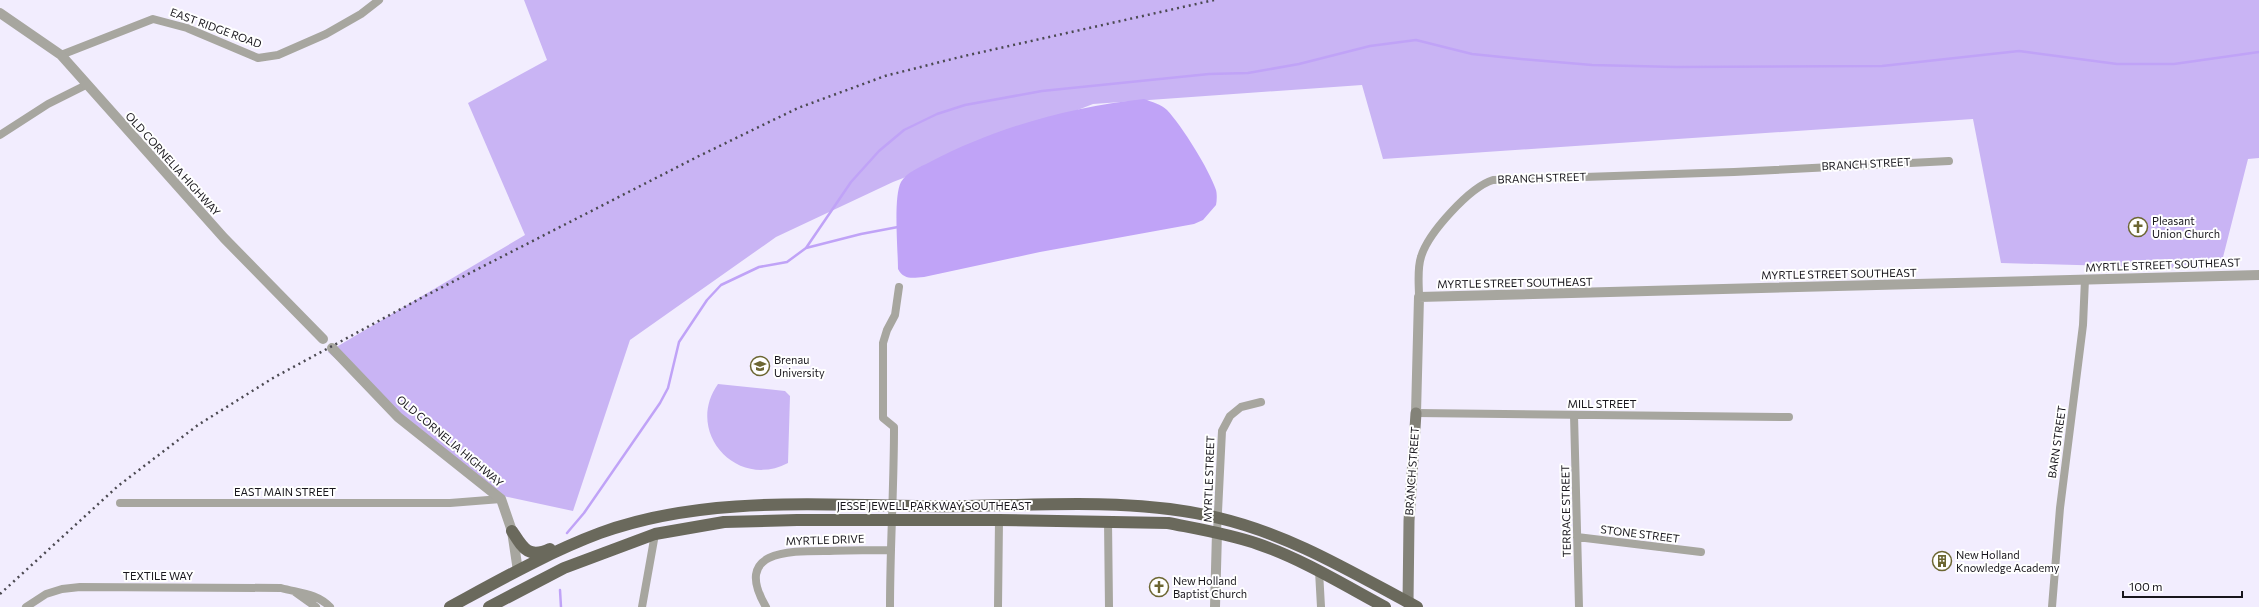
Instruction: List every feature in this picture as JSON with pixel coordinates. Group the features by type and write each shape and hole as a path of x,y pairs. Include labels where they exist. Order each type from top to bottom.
{"main road":[{"name":"BRANCH STREET","path":"1413,605 1409,521 1416,413"},
{"name":"JESSE JEWELL PARKWAY SOUTHEAST","path":"450,607 518,571 600,533 677,513 718,508 796,504 892,507 1097,505 1165,508 1219,518 1256,528 1317,552 1413,605"},
{"name":"JESSE JEWELL PARKWAY SOUTHEAST","path":"489,607 564,568 655,534 724,522 797,520 999,520 1168,523 1218,532 1259,544 1319,571 1385,607"},
{"path":"512,531 522,547 536,554 566,543 578,543"}],"street":[{"name":"EAST RIDGE ROAD","path":"61,55 153,19 187,28 258,58 278,54 326,34 361,14 379,0"},
{"name":"OLD CORNELIA HIGHWAY","path":"0,13 61,55 86,85 224,238 323,339"},
{"path":"0,135 48,104 86,85"},
{"name":"BRANCH STREET","path":"1416,413 1419,269 1421,256 1438,228 1467,195 1484,183 1494,180 1718,172 1949,161"},
{"name":"MYRTLE STREET SOUTHEAST","path":"1419,297 2259,275"},
{"name":"BARN STREET","path":"2052,607 2060,508 2080,354 2085,279"},
{"path":"890,607 891,521 894,498 894,428 883,418 883,343 887,330 895,315 899,287"},
{"name":"OLD CORNELIA HIGHWAY","path":"332,348 398,417 501,499 512,531 518,571"},
{"name":"MYRTLE STREET","path":"1218,532 1222,431 1230,416 1241,407 1261,402"},
{"name":"MILL STREET","path":"1416,413 1789,417"},
{"name":"TERRACE STREET","path":"1574,415 1579,607"},
{"name":"EAST MAIN STREET","path":"120,503 450,503 501,499"},
{"path":"998,607 999,520"},
{"path":"1108,521 1109,607"},
{"path":"1215,607 1218,532"},
{"path":"642,607 655,534"},
{"name":"STONE STREET","path":"1577,537 1701,552"},
{"name":"MYRTLE DRIVE","path":"766,607 760,593 757,572 759,566 770,556 793,551 890,550"},
{"path":"1319,571 1321,607"},
{"name":"TEXTILE WAY","path":"26,607 46,594 62,589 80,587 282,588 295,592 309,593 325,602 330,607"},
{"name":"TEXTILE WAY","path":"295,592 316,607"}],"shaded area":[{"path":"524,0 2259,0 2259,158 2248,159 2220,269 2001,263 1973,119 1383,159 1362,85 1093,104 893,182 776,237 630,340 573,511 485,492 328,352 525,235 468,103 547,60"},
{"path":"1144,99 1167,110 1187,137 1208,171 1216,190 1217,201 1216,205 1203,220 1194,224 1040,252 924,277 909,278 900,273 898,269 896,224 897,199 901,182 910,173 955,150 1034,120 1089,107"},
{"path":"718,384 785,391 790,396 788,463 769,469 751,469 734,463 721,452 712,437 707,420 709,402"}],"waterway":[{"path":"567,533 584,513 660,403 668,388 679,342 707,300 721,285 759,267 787,262 806,248 851,182 879,151 904,130 937,114 965,105 1042,91 1209,74 1248,73 1299,64 1370,46 1416,40 1472,54 1592,65 1676,67 1882,66 2019,51 2117,64 2174,64 2259,52"},
{"path":"806,248 861,234 898,227"},
{"path":"560,590 561,607"}],"railway":[{"path":"0,594 118,486 198,425 273,378 423,297 699,156 798,108 885,76 960,57 1214,0"}],"place":[{"name":"Pleasant Union Church","path":"2138,227"},
{"name":"Brenau University","path":"760,366"},
{"name":"New Holland Knowledge Academy","path":"1942,561"},
{"name":"New Holland Baptist Church","path":"1159,587"}]}
